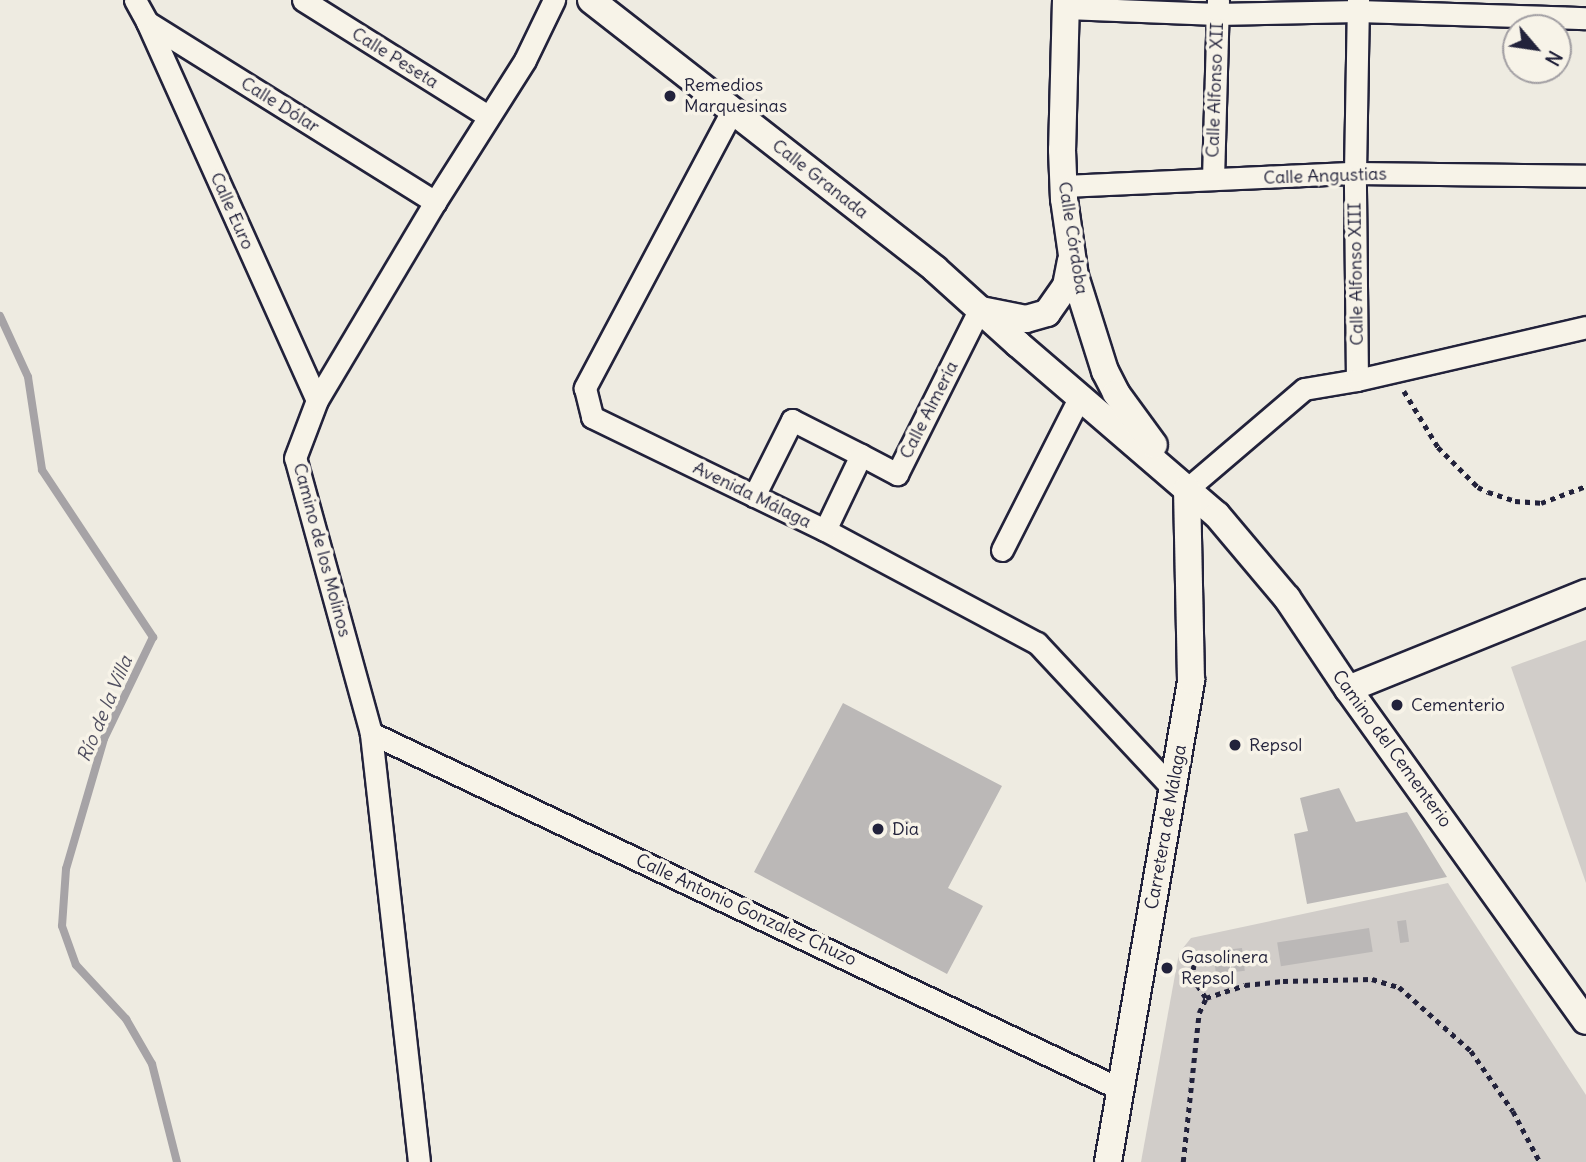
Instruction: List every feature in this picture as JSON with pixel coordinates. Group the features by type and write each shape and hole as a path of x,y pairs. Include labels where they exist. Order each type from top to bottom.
{"street":[{"name":"Calle Dólar","path":"135,0 147,22 435,202"},
{"name":"Calle Peseta","path":"303,0 488,116"},
{"name":"Camino de los Molinos","path":"419,1162 371,733 295,458 317,400 435,202 525,60 554,0"},
{"name":"Calle Granada","path":"591,0 935,269 1186,489"},
{"path":"1066,4 1217,7 1358,5 1586,18"},
{"name":"Calle Córdoba","path":"1066,4 1062,150 1072,252 1096,347 1110,382 1186,489"},
{"name":"Calle Alfonso XIII","path":"1357,380 1355,173 1358,5"},
{"name":"Calle Alfonso XII","path":"1213,179 1217,7"},
{"name":"Calle Euro","path":"147,22 317,400"},
{"name":"Avenida Málaga","path":"732,111 585,388 592,417 825,530 1037,643 1174,790"},
{"name":"Calle Angustias","path":"1064,186 1355,173 1586,176"},
{"path":"979,310 1026,319 1047,313 1066,286 1072,252"},
{"name":"Calle Almería","path":"861,455 897,474 979,310"},
{"path":"1186,489 1304,389 1357,380 1586,327"},
{"path":"1002,550 1080,396"},
{"path":"754,496 792,420 861,455 825,530"},
{"name":"Camino del Cementerio","path":"1186,489 1216,514 1254,555 1287,598 1348,689 1586,1021"},
{"name":"Carretera de Málaga","path":"1108,1162 1191,680 1186,489"},
{"path":"1348,689 1586,593"},
{"name":"Calle Antonio Gonzalez Chuzo","path":"371,733 1120,1089"}],"path":[{"path":"1401,370 1404,393 1410,405 1438,447 1478,487 1499,497 1541,503 1586,486"},
{"path":"1196,956 1192,977 1206,998"},
{"path":"1183,1162 1199,1013 1206,998 1245,985 1283,981 1372,979 1399,987 1471,1051 1513,1111 1540,1162"}],"shaded area":[{"path":"1586,640 1586,883 1511,667"},
{"path":"1448,883 1586,1095 1586,1162 1141,1162 1179,953 1191,938"}],"building":[{"name":"Dia","path":"843,703 1002,786 948,888 983,906 947,974 754,872"},
{"path":"1339,788 1356,822 1407,812 1447,877 1307,904 1294,834 1308,831 1300,798"},
{"path":"1406,920 1409,942 1400,943 1397,921"},
{"path":"1369,928 1373,952 1281,966 1277,943"},
{"path":"1242,948 1245,971 1216,974 1213,952"}],"waterway":[{"name":"Río de la Villa","path":"0,316 28,377 42,470 153,637 104,739 66,869 62,926 76,965 126,1019 152,1064 177,1162"}],"place":[{"name":"Remedios Marquesinas","path":"670,96"},
{"name":"Cementerio","path":"1397,705"},
{"name":"Repsol","path":"1235,745"},
{"name":"Dia","path":"878,829"},
{"name":"Gasolinera Repsol","path":"1167,968"}]}
